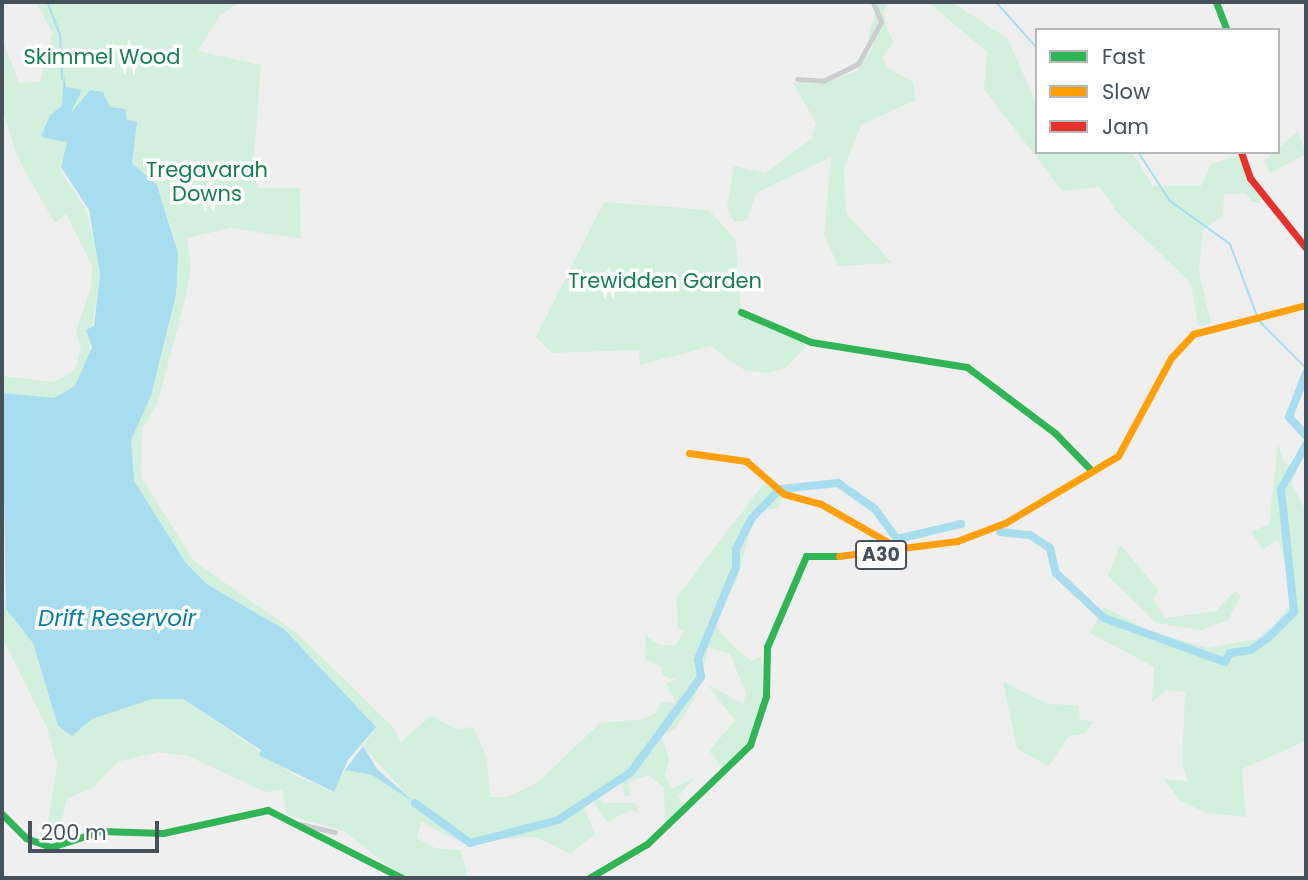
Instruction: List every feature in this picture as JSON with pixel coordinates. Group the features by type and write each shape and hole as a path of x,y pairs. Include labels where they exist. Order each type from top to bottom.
{"main road":[{"path":"1216,2 1226,28"},
{"path":"1242,154 1250,178 1306,248"},
{"name":"A30","path":"589,878 647,844 750,745 765,696 767,647 806,556 902,550 996,527 1092,471 1127,445 1180,344 1205,328 1258,320 1306,304"},
{"path":"741,312 779,323 811,342 967,367 1055,433 1092,471"},
{"path":"689,453 746,461 784,494 821,504 902,550"},
{"path":"2,814 26,838 51,847 101,831 163,833 255,811 300,824 402,878"}],"street":[{"path":"797,79 818,82 858,64 881,22 873,2"},
{"path":"300,824 335,832"}],"green space":[{"path":"36,2 240,2 220,15 198,51 261,65 253,173 258,188 300,188 301,239 231,228 187,238 191,267 185,300 157,405 142,429 141,477 194,561 298,634 393,727 401,742 431,716 456,729 473,727 487,758 490,797 507,797 538,782 600,723 643,719 656,713 660,702 676,703 666,683 681,678 669,679 661,674 663,667 646,660 645,635 660,645 676,645 684,630 678,628 676,598 765,482 784,494 778,508 755,512 737,580 718,613 717,626 729,642 751,661 761,656 763,695 748,743 725,771 709,751 735,721 707,684 743,704 746,693 730,654 709,648 694,699 676,728 662,737 669,759 665,776 672,789 694,778 678,797 686,808 665,827 664,788 649,775 628,782 631,796 625,796 622,783 596,796 604,803 635,803 639,814 631,810 607,822 593,801 584,808 595,834 571,854 536,837 459,841 421,822 417,838 435,848 461,850 468,878 403,878 344,831 287,815 282,790 265,792 188,756 158,752 117,762 94,787 67,799 56,843 45,842 57,764 47,728 2,637 2,597 33,643 58,726 71,736 92,719 152,699 183,699 294,775 333,792 345,770 372,775 409,798 363,746 376,727 284,629 208,585 185,563 140,497 130,466 131,440 151,396 176,295 175,240 157,185 67,142 60,170 85,208 101,263 86,380 55,398 2,398 2,376 54,382 75,370 81,348 76,331 91,287 92,266 66,214 55,223 42,201 17,156 2,107 2,38 19,83 40,82 52,32"},
{"path":"869,2 889,2 883,14 893,43 883,57 887,67 913,82 916,100 861,125 844,169 846,213 892,263 838,266 824,234 831,157 756,193 747,220 734,222 727,206 734,166 765,173 812,138 816,123 793,83 822,84 857,71 874,46 868,39 875,12"},
{"path":"928,2 954,3 1008,39 1035,100 1035,154 1133,154 1153,186 1201,186 1211,164 1240,155 1262,202 1252,202 1245,193 1224,194 1223,215 1203,230 1199,271 1211,324 1198,326 1191,283 1117,212 1100,187 1062,191 984,89 987,52"},
{"path":"1298,131 1306,154 1270,173 1264,161 1272,154 1280,154 1280,147"},
{"name":"Trewidden Garden","path":"604,202 709,210 736,240 741,312 785,326 806,346 786,368 765,373 744,370 711,346 640,365 639,350 552,353 536,337"},
{"path":"1278,443 1284,462 1297,470 1291,483 1306,511 1306,741 1242,769 1246,817 1207,813 1180,801 1164,779 1188,781 1182,764 1185,692 1166,690 1152,702 1154,667 1090,633 1104,607 1150,631 1208,648 1256,639 1276,623 1290,605 1287,570 1278,540 1263,549 1251,532 1269,524"},
{"path":"1120,545 1159,590 1153,599 1165,618 1216,611 1235,591 1241,596 1228,620 1202,630 1156,623 1108,576"},
{"path":"1003,682 1048,704 1078,705 1080,719 1093,722 1084,734 1069,736 1049,766 1017,749"}],"water":[{"name":"Drift Reservoir","path":"64,75 66,87 82,90 70,114 90,90 103,92 110,107 125,109 127,120 137,122 132,163 157,185 178,253 176,295 151,396 131,440 134,481 186,563 208,585 284,629 376,727 348,760 334,792 259,755 261,750 183,699 152,699 92,719 72,736 58,726 33,643 6,609 2,393 54,398 75,386 92,347 86,330 94,326 100,274 89,210 61,167 67,142 41,137 50,115 62,106"},
{"path":"363,746 377,769 415,803 372,775 345,770"}],"waterway":[{"path":"47,2 60,35 62,79"},
{"path":"996,2 1035,46"},
{"path":"1139,154 1170,201 1230,244 1257,316"},
{"path":"1259,321 1306,368"},
{"path":"1306,373 1289,417 1306,436"},
{"path":"1000,532 1030,535 1050,548 1056,573 1104,618 1225,662 1230,653 1251,650 1267,639 1294,612 1281,489 1306,445"},
{"path":"781,489 838,483 875,509 897,539 961,524"},
{"path":"415,803 470,843 558,820 631,772 701,677 698,659 736,567 736,549 752,518 777,492"}],"traffic: fast":[{"path":"1216,2 1226,28"},
{"path":"741,312 811,342 967,367 1055,433 1092,471"},
{"path":"589,878 647,844 750,745 766,696 767,647 806,556 839,556"},
{"path":"2,814 26,838 51,847 101,831 163,833 268,810 402,878"}],"traffic: slow":[{"path":"839,556 957,541 1005,523 1118,456 1171,358 1193,334 1306,305"},
{"path":"689,453 746,461 784,494 821,504 902,550"}],"traffic: jam":[{"path":"1242,154 1250,178 1306,248"}],"park label":[{"name":"Skimmel Wood","path":"102,57"},
{"name":"Tregavarah Downs","path":"207,182"}]}
